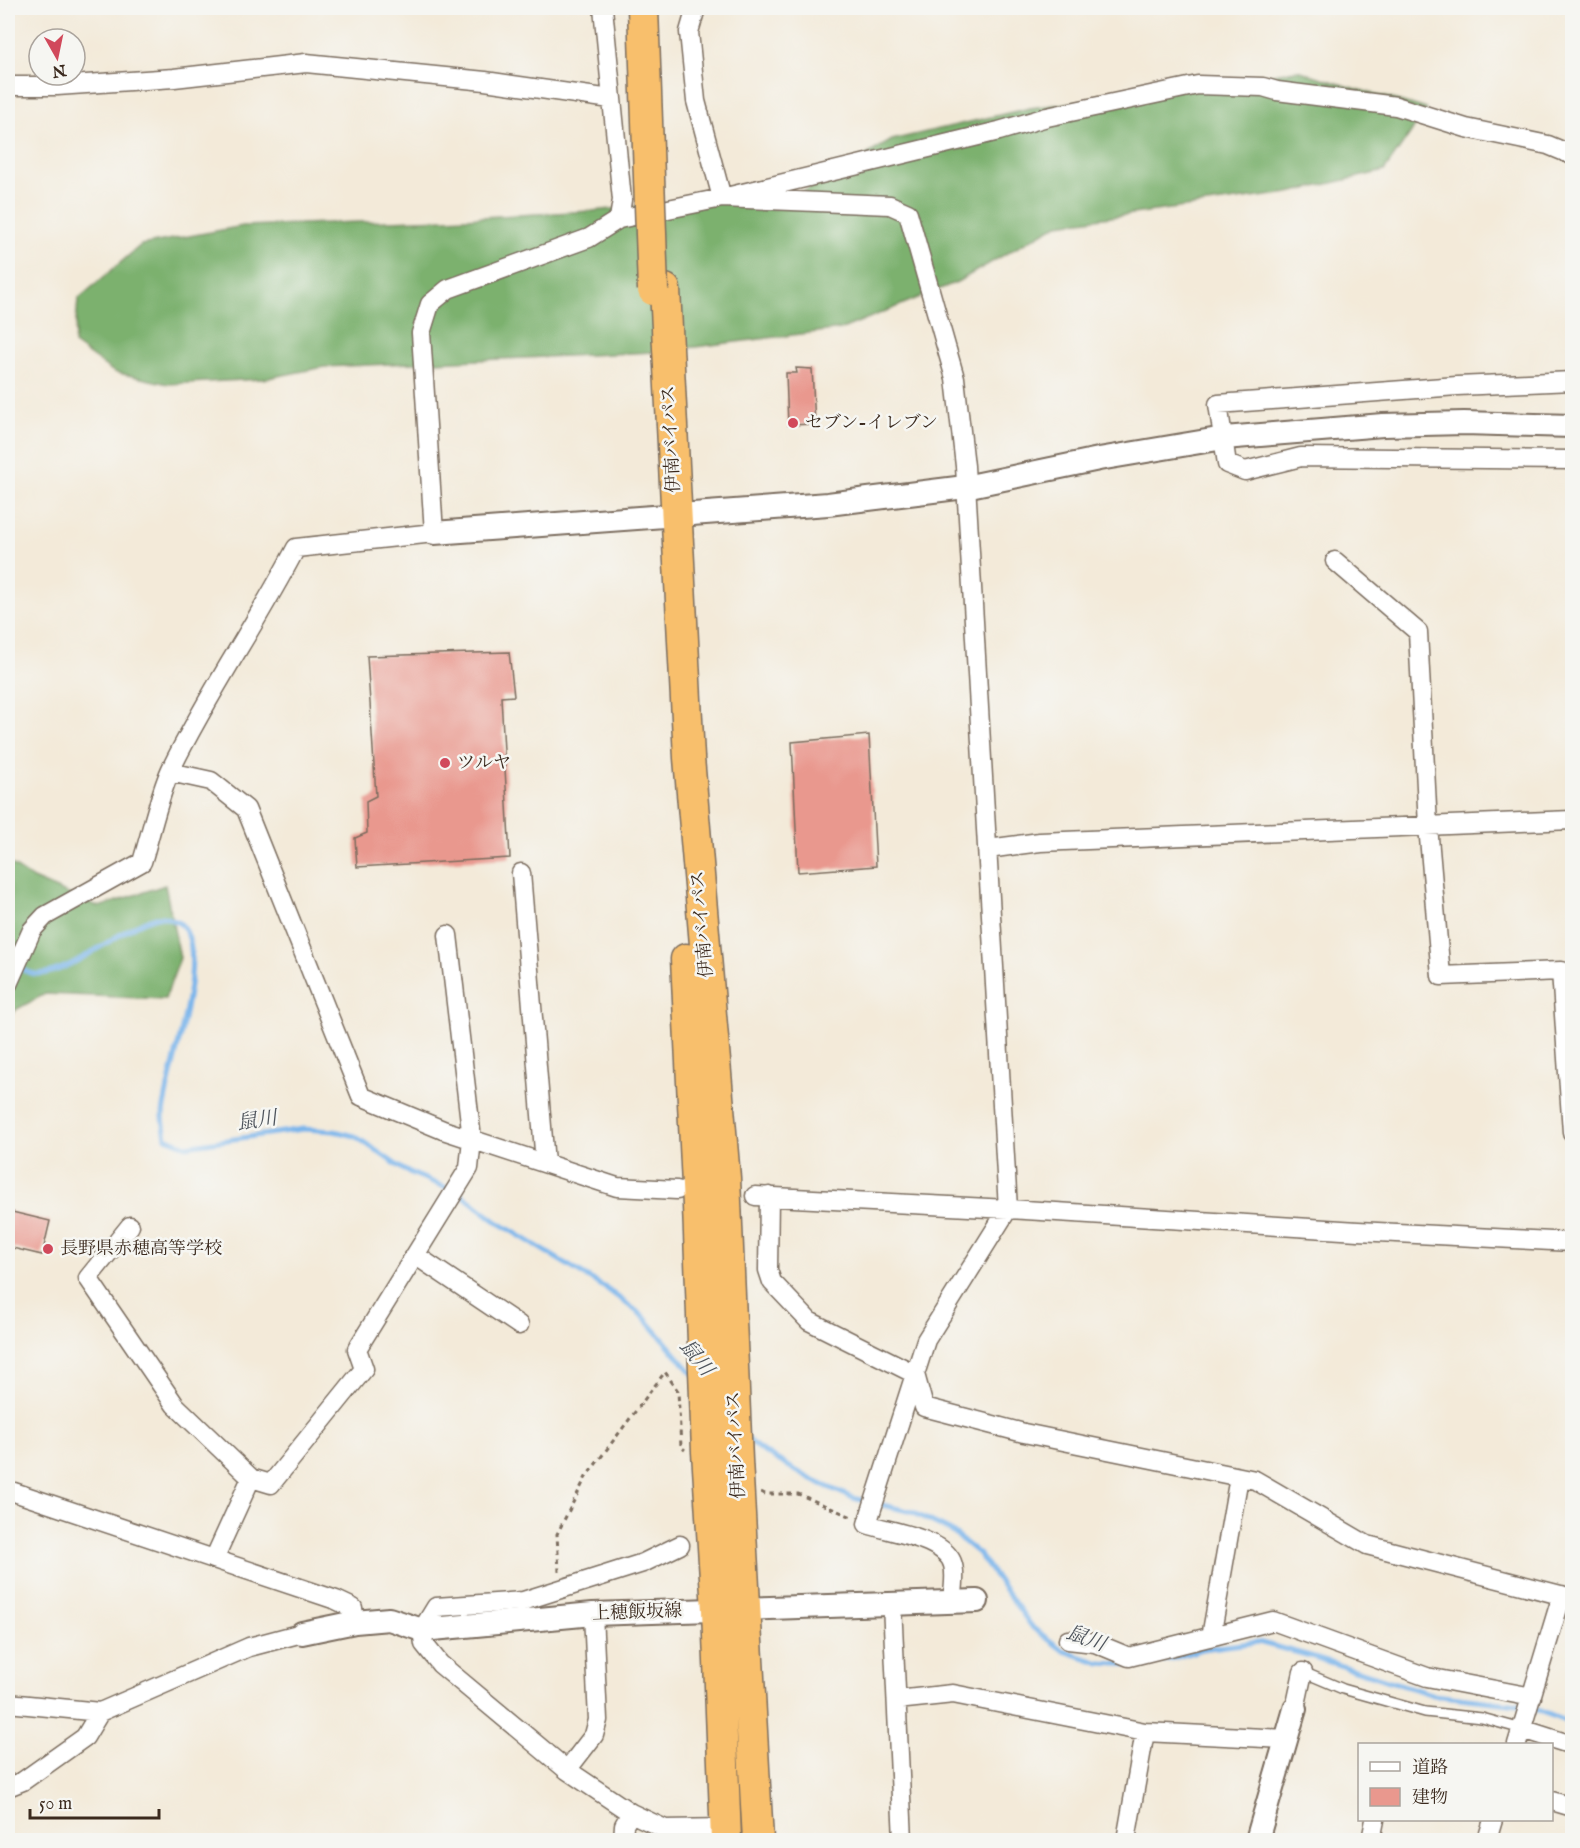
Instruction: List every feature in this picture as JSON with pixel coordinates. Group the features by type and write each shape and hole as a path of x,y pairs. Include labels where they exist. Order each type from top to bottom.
{"highway":[{"name":"伊南バイパス","path":"643,8 659,290 690,1042 718,1337 737,1460 726,1834"},
{"name":"伊南バイパス","path":"652,8 659,290"},
{"name":"伊南バイパス","path":"718,1337 699,1452 732,1609 758,1840"}],"street":[{"path":"603,8 622,200 619,219"},
{"path":"696,8 689,32 696,101 722,198"},
{"path":"8,86 57,86 174,78 306,63 484,81 611,99"},
{"path":"434,533 421,333 430,304 448,289 589,238 619,219 722,198 987,134 1047,117 1198,85 1263,87 1277,91 1396,106 1466,129 1548,145 1572,155"},
{"path":"722,198 890,205 908,213 955,378 965,466 1008,1209 926,1340 869,1519 887,1531 901,1532 946,1551 953,1565 952,1603"},
{"path":"1572,381 1457,386 1218,404 1227,464 1245,471 1301,458 1572,460"},
{"path":"9,981 32,930 45,916 142,862 170,772 212,692 272,594 296,548 434,533 828,504 965,487 1099,459 1224,438 1383,425 1464,423 1572,426"},
{"path":"1335,561 1418,632 1428,826 1441,976 1561,971 1572,1132"},
{"path":"170,772 211,781 246,809 361,1096 443,1130 616,1187 677,1190"},
{"path":"988,849 1040,843 1572,820"},
{"path":"521,873 545,1163"},
{"path":"130,1226 88,1278 175,1405 251,1478 271,1484 364,1369 357,1349 469,1168 472,1139 448,935"},
{"path":"1572,1242 762,1196 768,1270 772,1282 809,1321 915,1374 924,1407 1024,1433 1255,1480 1367,1545 1567,1596 1521,1732 1572,1744"},
{"path":"415,1255 519,1325"},
{"path":"1211,1637 1239,1477"},
{"path":"214,1559 251,1478"},
{"path":"8,1491 336,1600 353,1608 355,1622"},
{"path":"680,1545 642,1563 523,1600 436,1607 422,1630 424,1644 440,1664 567,1770 631,1813 665,1829 726,1834"},
{"name":"上穂飯坂線","path":"302,1633 355,1622 389,1619 422,1630 593,1614 976,1601"},
{"path":"892,1604 903,1840"},
{"path":"567,1770 594,1735 598,1720 593,1614"},
{"path":"1068,1640 1095,1643 1129,1657 1273,1621 1427,1677 1532,1697"},
{"path":"8,1703 100,1712 249,1647 302,1633"},
{"path":"1257,1840 1303,1672"},
{"path":"897,1700 953,1694 1144,1732 1286,1739"},
{"path":"8,1787 23,1781 85,1737 100,1712"},
{"path":"1126,1840 1144,1732"},
{"path":"1553,1802 1572,1807"},
{"path":"623,1840 624,1826 631,1813"},
{"path":"1374,1840 1375,1821"},
{"path":"1487,1840 1493,1821"}],"lane":[{"path":"1303,1672 1344,1689 1425,1712 1482,1718 1521,1732"}],"path":[{"path":"560,1589 557,1534 586,1477 666,1372 678,1391 681,1448 699,1452"},
{"path":"754,1488 765,1494 798,1494 869,1519"}],"green space":[{"path":"1298,70 1427,109 1384,171 1289,193 1058,224 957,282 842,329 654,352 324,367 263,379 168,384 114,372 74,344 78,299 141,245 243,226 592,211 722,198 774,209 892,140 1030,108 1170,91"},
{"path":"8,862 33,879 99,907 165,885 180,958 165,999 45,994 17,1009 8,1018"}],"building":[{"path":"796,368 812,369 815,424 788,425 786,373 797,373"},
{"path":"509,652 514,696 501,697 510,858 357,867 355,838 367,833 366,801 376,796 367,656"},
{"path":"869,735 876,866 798,872 792,742"},
{"path":"8,1211 50,1221 42,1255 8,1247"}],"waterway":[{"name":"鼠川","path":"8,963 33,974 51,972 81,959 142,923 158,917 173,920 186,931 191,951 191,979 163,1115 166,1138 186,1146 303,1129 334,1131 355,1136 404,1170 461,1194 497,1222 607,1289 643,1316 692,1373"},
{"name":"鼠川","path":"746,1437 759,1449 812,1480 853,1498 912,1512 951,1531 978,1553 1033,1628 1064,1651 1100,1663 1134,1665 1172,1659 1202,1649 1258,1642 1434,1695 1519,1705 1572,1724"}],"place":[{"name":"セブン-イレブン","path":"793,423"},
{"name":"ツルヤ","path":"445,763"},
{"name":"長野県赤穂高等学校","path":"48,1249"}]}
